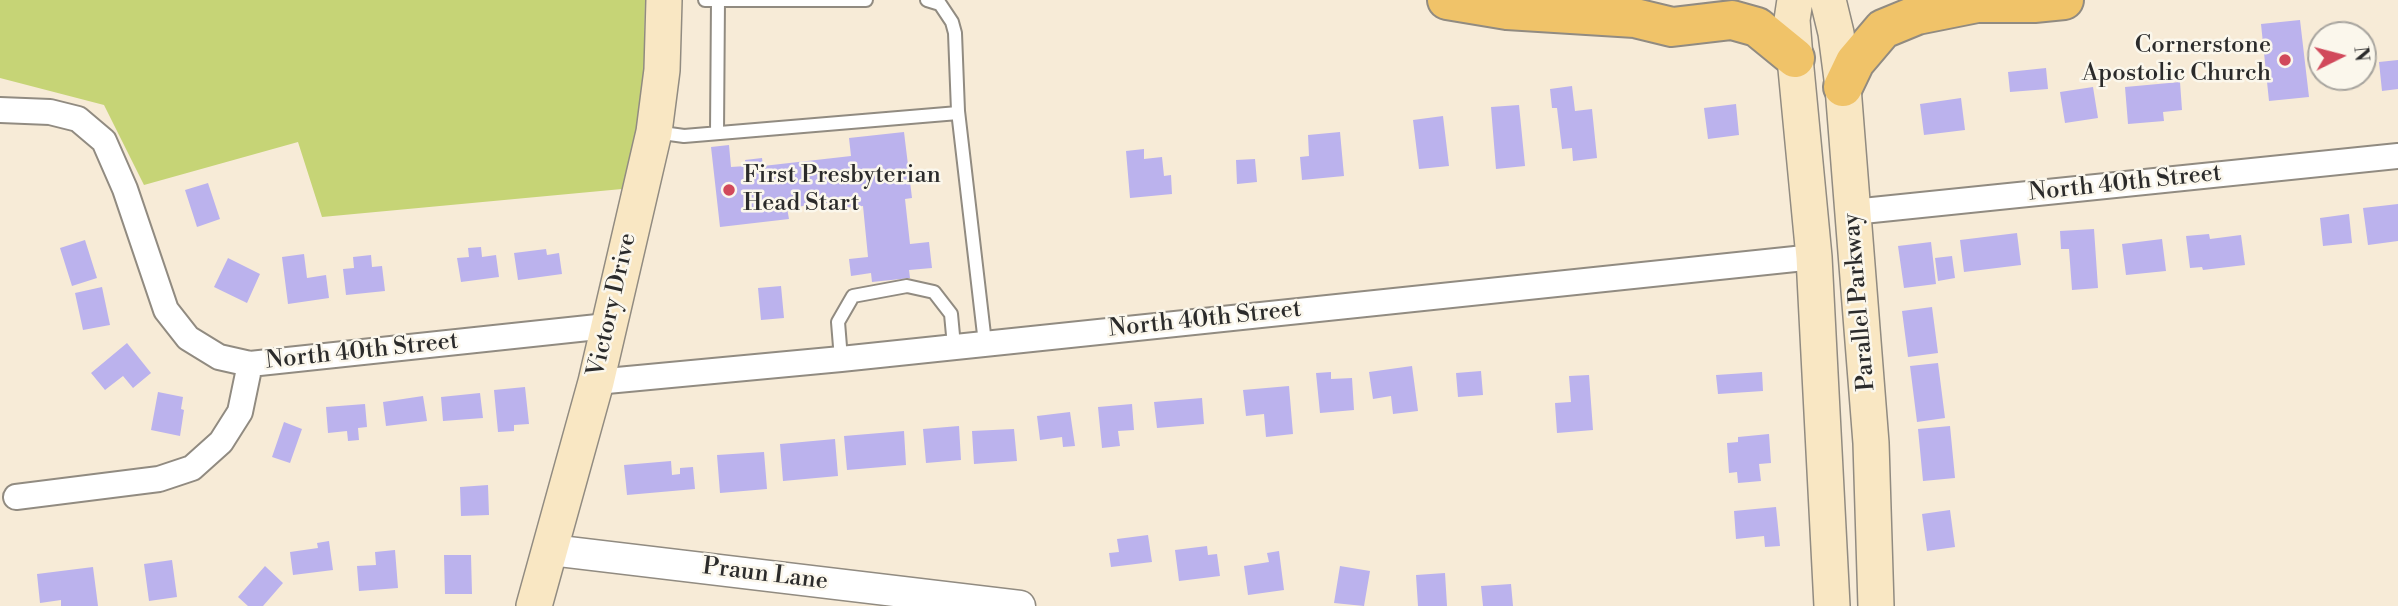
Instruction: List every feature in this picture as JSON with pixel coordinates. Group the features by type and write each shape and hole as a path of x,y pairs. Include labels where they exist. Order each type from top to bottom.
{"highway":[{"path":"1447,0 1507,10 1635,18 1672,27 1732,20 1757,27 1795,58"},
{"path":"1635,18 1683,0"},
{"path":"1843,87 1855,62 1883,29 1917,15 1972,2 2064,0"}],"main road":[{"name":"Victory Drive","path":"534,606 596,382 654,132 662,70 664,0"},
{"name":"Parallel Parkway","path":"1795,0 1792,20 1815,257 1832,606"},
{"name":"Parallel Parkway","path":"1828,0 1836,33 1843,87 1853,212 1871,443 1876,606"}],"street":[{"path":"0,110 50,112 78,120 104,141 125,189 166,310 188,338 219,357 250,364"},
{"name":"North 40th Street","path":"1853,212 2398,156"},
{"name":"North 40th Street","path":"596,382 841,359 1815,257"},
{"name":"North 40th Street","path":"16,498 159,479 192,468 221,442 240,412 250,364 607,326"},
{"name":"Praun Lane","path":"551,550 1020,606"}],"lane":[{"path":"705,0 866,0"},
{"path":"717,133 718,0"},
{"path":"927,0 940,4 952,22 958,113 985,343"},
{"path":"654,132 684,136 958,113"},
{"path":"841,359 838,322 853,296 907,286 934,292 943,303 951,314 954,346"}],"green space":[{"path":"0,0 645,0 644,65 638,127 622,189 322,217 298,142 144,185 104,105 0,78"}],"building":[{"name":"Cornerstone Apostolic Church","path":"2300,20 2309,97 2269,101 2261,24"},
{"path":"2398,60 2398,89 2382,91 2379,62"},
{"path":"2046,68 2048,89 2010,92 2008,72"},
{"path":"2180,82 2182,110 2163,112 2164,121 2128,124 2125,87"},
{"path":"1572,86 1575,111 1592,109 1597,158 1573,161 1572,148 1562,149 1557,108 1552,108 1550,89"},
{"path":"2093,87 2098,118 2065,123 2060,92"},
{"path":"1961,98 1965,130 1924,135 1920,104"},
{"path":"1736,104 1739,135 1708,139 1704,108"},
{"path":"1519,105 1525,166 1496,169 1491,107"},
{"path":"1443,116 1449,166 1419,169 1413,120"},
{"path":"904,132 912,198 905,199 910,244 929,242 932,268 909,270 910,278 872,282 871,273 851,276 849,259 868,257 863,206 843,208 843,201 787,208 789,219 720,227 711,147 729,145 731,167 746,166 745,160 762,158 763,166 851,156 849,138"},
{"path":"1340,132 1344,176 1302,180 1300,157 1309,156 1308,135"},
{"path":"1144,149 1144,159 1162,157 1164,176 1171,175 1172,194 1130,198 1126,151"},
{"path":"1255,159 1257,182 1237,184 1236,160"},
{"path":"208,183 220,219 197,227 185,190"},
{"path":"2398,204 2398,241 2368,245 2363,208"},
{"path":"2349,214 2352,243 2323,246 2320,218"},
{"path":"2094,229 2098,288 2072,290 2069,249 2061,249 2060,231"},
{"path":"2017,233 2021,265 1964,272 1960,240"},
{"path":"2209,234 2210,239 2241,235 2245,265 2203,270 2202,267 2190,268 2186,236"},
{"path":"2162,239 2166,271 2126,275 2122,244"},
{"path":"85,240 97,278 72,286 60,248"},
{"path":"1931,242 1936,284 1904,288 1898,246"},
{"path":"481,247 482,257 496,255 499,277 461,282 457,258 469,257 468,248"},
{"path":"546,249 547,255 559,253 562,274 518,280 514,253"},
{"path":"304,254 307,278 326,275 329,298 288,304 282,257"},
{"path":"371,255 372,267 382,266 385,291 346,295 343,269 354,268 353,257"},
{"path":"1952,256 1955,278 1938,281 1935,258"},
{"path":"228,258 260,274 247,303 214,287"},
{"path":"781,286 784,318 761,320 758,288"},
{"path":"102,287 110,325 83,330 75,293"},
{"path":"1932,307 1938,353 1908,357 1902,311"},
{"path":"127,343 151,373 133,388 123,376 105,390 91,373"},
{"path":"1938,363 1945,418 1917,422 1910,366"},
{"path":"1412,366 1418,411 1393,414 1391,396 1373,399 1369,372"},
{"path":"1481,371 1483,395 1458,397 1456,373"},
{"path":"1331,372 1331,379 1352,378 1354,410 1320,413 1316,373"},
{"path":"1762,372 1763,391 1718,394 1716,375"},
{"path":"1589,375 1593,430 1557,433 1555,403 1571,402 1569,376"},
{"path":"1289,386 1293,434 1266,437 1264,414 1246,416 1243,390"},
{"path":"525,387 529,424 514,425 514,431 498,432 494,390"},
{"path":"158,392 183,397 180,436 151,430"},
{"path":"480,393 483,418 443,421 441,397"},
{"path":"423,396 427,421 386,426 383,402"},
{"path":"1202,398 1204,424 1157,428 1154,402"},
{"path":"365,404 367,427 358,428 359,440 348,441 347,431 328,433 326,407"},
{"path":"1132,404 1134,430 1118,431 1120,446 1102,448 1098,407"},
{"path":"1070,412 1075,446 1063,447 1062,437 1040,440 1037,416"},
{"path":"284,422 302,429 290,463 272,457"},
{"path":"959,426 961,460 926,463 923,429"},
{"path":"1950,426 1955,478 1923,481 1918,429"},
{"path":"1014,429 1017,461 974,464 972,431"},
{"path":"904,431 906,465 847,470 844,436"},
{"path":"1769,434 1771,463 1759,464 1761,481 1738,483 1737,472 1729,473 1727,443 1738,442 1738,437"},
{"path":"835,439 838,476 783,481 780,444"},
{"path":"764,452 767,489 720,493 717,455"},
{"path":"671,461 672,475 680,474 680,468 693,467 695,489 627,495 624,465"},
{"path":"488,485 489,515 461,516 460,487"},
{"path":"1776,507 1780,546 1765,547 1764,536 1736,539 1734,511"},
{"path":"1950,510 1955,547 1927,551 1922,514"},
{"path":"1148,535 1152,562 1111,567 1109,553 1119,552 1117,539"},
{"path":"329,541 333,570 293,575 290,552 318,548 317,543"},
{"path":"1207,546 1208,555 1217,554 1220,576 1179,581 1175,550"},
{"path":"395,550 398,588 359,591 357,566 376,565 375,552"},
{"path":"1279,551 1284,590 1248,595 1244,566 1269,562 1267,553"},
{"path":"444,555 471,555 472,594 445,594"},
{"path":"172,560 177,597 149,601 144,564"},
{"path":"265,566 283,583 263,606 248,606 238,597"},
{"path":"1340,566 1370,571 1364,606 1334,603"},
{"path":"93,567 98,606 61,606 61,600 40,603 37,574"},
{"path":"1445,573 1447,606 1418,606 1416,575"},
{"path":"1511,584 1513,606 1483,606 1481,586"}],"place":[{"name":"Cornerstone Apostolic Church","path":"2285,60"},
{"name":"First Presbyterian Head Start","path":"729,190"}]}
